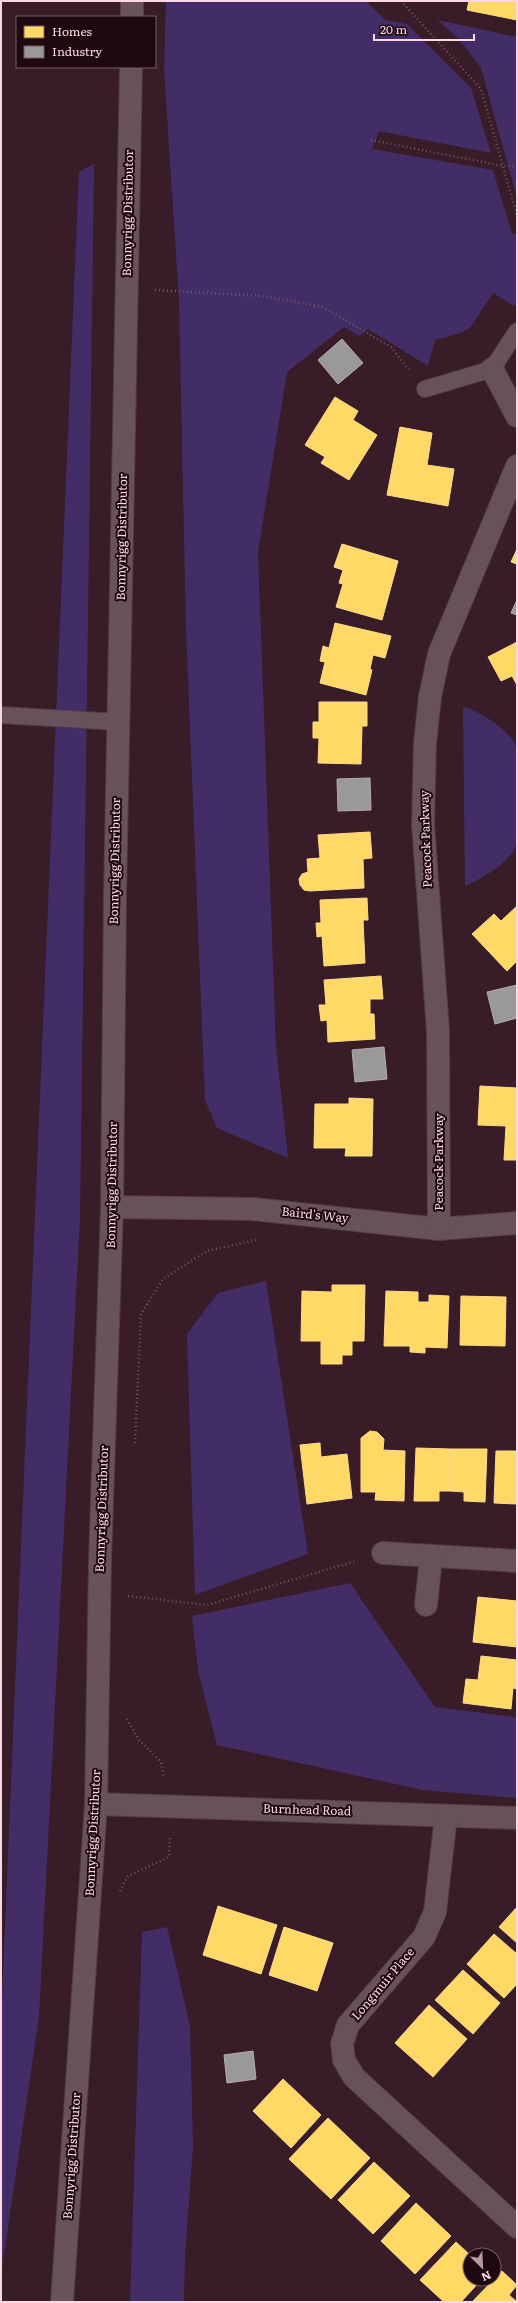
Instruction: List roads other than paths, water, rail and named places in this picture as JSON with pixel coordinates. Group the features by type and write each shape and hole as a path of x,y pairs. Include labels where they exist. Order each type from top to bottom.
{"main road":[{"path":"132,1 132,16"},
{"name":"Bonnyrigg Distributor","path":"62,2302 96,1804 100,1554 112,1207 118,722 131,68"}],"street":[{"path":"492,369 517,416"},
{"name":"Peacock Parkway","path":"439,1228 438,1031 423,824 425,743 430,697 439,654 517,466"},
{"name":"Baird's Way","path":"112,1207 253,1208 439,1228 517,1223"},
{"path":"383,1553 431,1558 517,1561"},
{"path":"426,1605 431,1558"},
{"name":"Burnhead Road","path":"96,1804 171,1805 517,1818"},
{"name":"Longmuir Place","path":"446,1816 435,1912 424,1937 348,2025 342,2044 344,2060 354,2076 517,2227"}],"lane":[{"path":"425,389 492,369 517,331"},
{"path":"1,715 118,722"}]}
